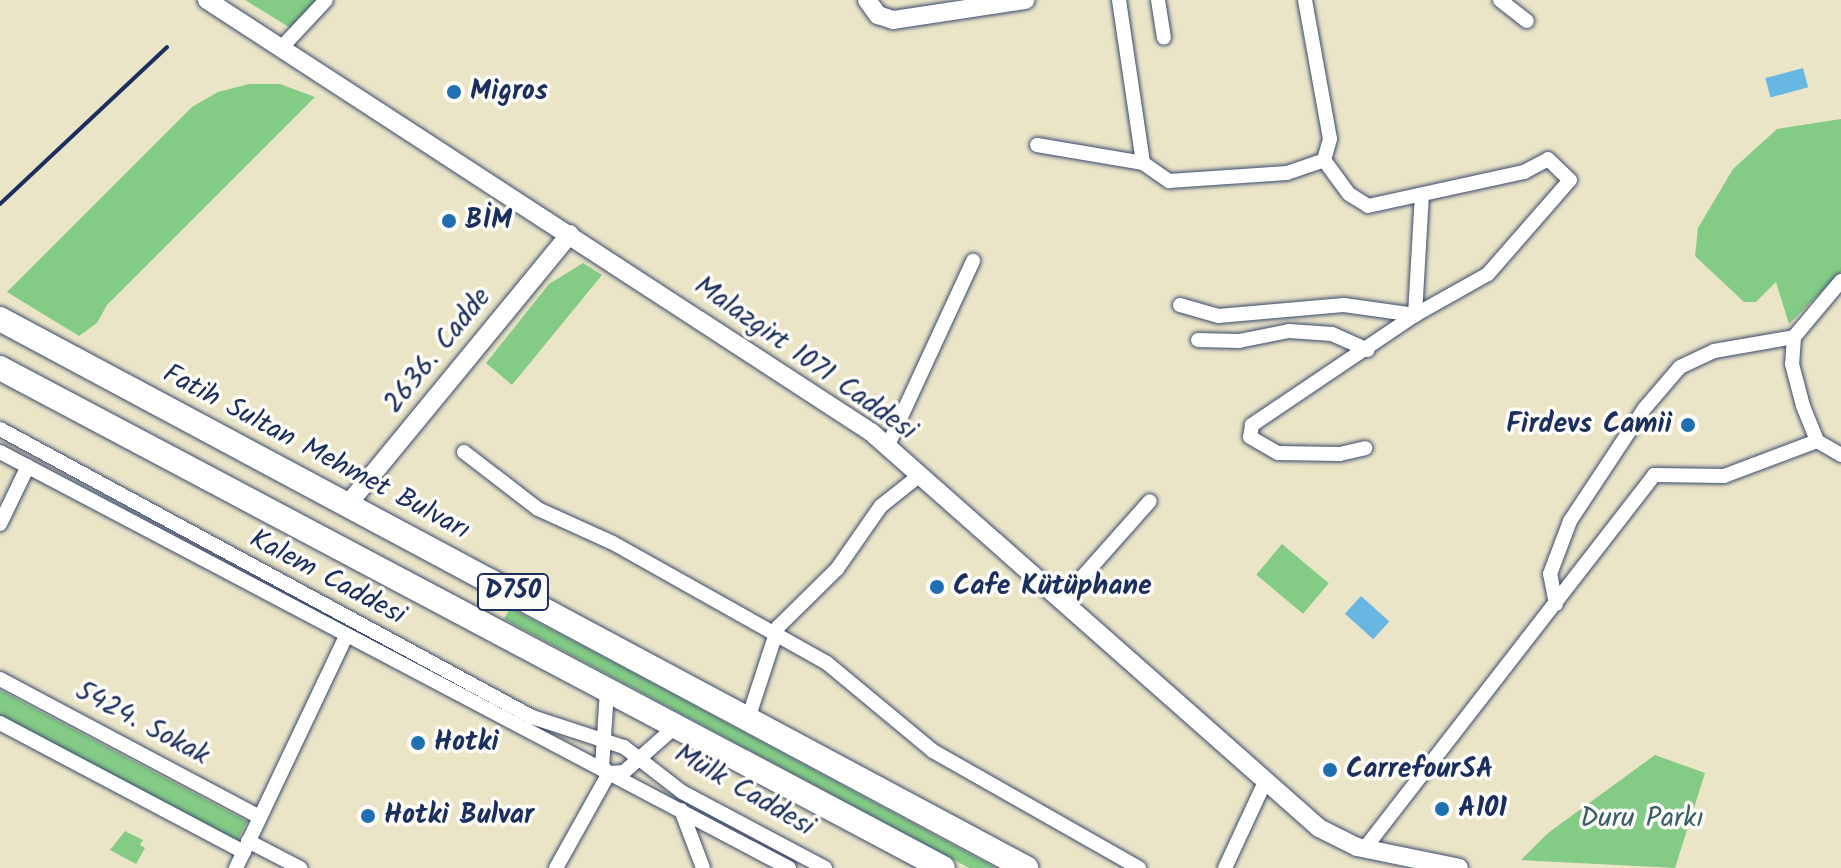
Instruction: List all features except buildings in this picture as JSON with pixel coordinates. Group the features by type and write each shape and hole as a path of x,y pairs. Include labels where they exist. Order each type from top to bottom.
{"highway":[{"name":"Fatih Sultan Mehmet Bulvarı","path":"0,319 349,503 1026,868"},
{"name":"D750","path":"0,368 943,868"}],"street":[{"name":"Malazgirt 1071 Caddesi","path":"207,0 570,234 888,445 1319,828 1365,848 1459,868"},
{"path":"282,47 326,0"},
{"path":"867,0 878,15 893,20 1026,0"},
{"path":"1119,0 1143,163"},
{"path":"1158,0 1164,38"},
{"path":"1305,0 1330,139 1324,160"},
{"path":"1500,0 1527,21"},
{"path":"1037,145 1143,163 1169,181 1287,173 1324,160"},
{"path":"1324,160 1349,194 1368,206 1524,172 1548,159 1570,180 1488,274 1415,315 1368,350 1261,415 1250,437 1278,453 1325,455 1365,448"},
{"path":"1415,315 1422,195"},
{"name":"2636. Cadde","path":"349,503 570,234"},
{"path":"888,445 973,261"},
{"path":"1841,281 1794,337 1792,364 1817,441 1841,455"},
{"path":"1180,305 1218,316 1344,305 1415,315"},
{"path":"1198,340 1239,341 1289,331 1332,334 1368,350"},
{"path":"1556,604 1550,574 1570,521 1644,409 1680,367 1714,351 1794,337"},
{"name":"Kalem Caddesi","path":"0,429 532,717 607,741 638,756"},
{"path":"1365,848 1654,475 1724,476 1817,441"},
{"name":"Kalem Caddesi","path":"0,452 609,773"},
{"path":"464,452 538,509 613,543 827,663 933,751 1139,868"},
{"path":"0,524 28,466"},
{"path":"748,719 775,635 795,606 853,550 881,506 920,475"},
{"path":"1062,600 1150,501"},
{"path":"236,868 346,636"},
{"name":"5424. Sokak","path":"0,679 259,817"},
{"path":"607,690 607,741 602,767 609,773 624,772 638,756 676,726"},
{"path":"0,723 246,846 300,868"},
{"name":"Mülk Caddesi","path":"638,756 689,796 825,868"},
{"path":"556,868 609,773"},
{"name":"Mülk Caddesi","path":"609,773 789,868"},
{"path":"1225,868 1265,782"},
{"path":"681,810 703,868"}],"green space":[{"path":"245,0 320,0 292,29"},
{"path":"249,84 280,84 315,97 107,305 97,323 79,336 7,292 192,107 218,92"},
{"path":"1841,119 1841,272 1789,324 1776,282 1756,302 1744,302 1695,256 1698,228 1733,169 1777,129"},
{"path":"583,263 602,275 512,385 486,363 549,284"},
{"path":"1282,544 1329,583 1303,614 1256,575"},
{"path":"510,608 996,868 969,868 504,619"},
{"path":"0,690 247,821 235,845 0,721"},
{"name":"Duru Parkı","path":"1655,755 1705,773 1675,868 1521,860 1548,833"},
{"path":"125,831 143,840 140,845 145,848 136,864 110,850"}],"water":[{"path":"1803,68 1808,87 1771,97 1765,78"},
{"path":"1361,596 1389,621 1373,639 1345,614"}],"railway":[{"path":"0,204 167,47"}],"place":[{"name":"Migros","path":"454,92"},
{"name":"BİM","path":"449,221"},
{"name":"Firdevs Camii","path":"1688,425"},
{"name":"Cafe Kütüphane","path":"937,587"},
{"name":"Hotki","path":"418,743"},
{"name":"CarrefourSA","path":"1330,770"},
{"name":"A101","path":"1442,809"},
{"name":"Hotki Bulvar","path":"368,816"}]}
